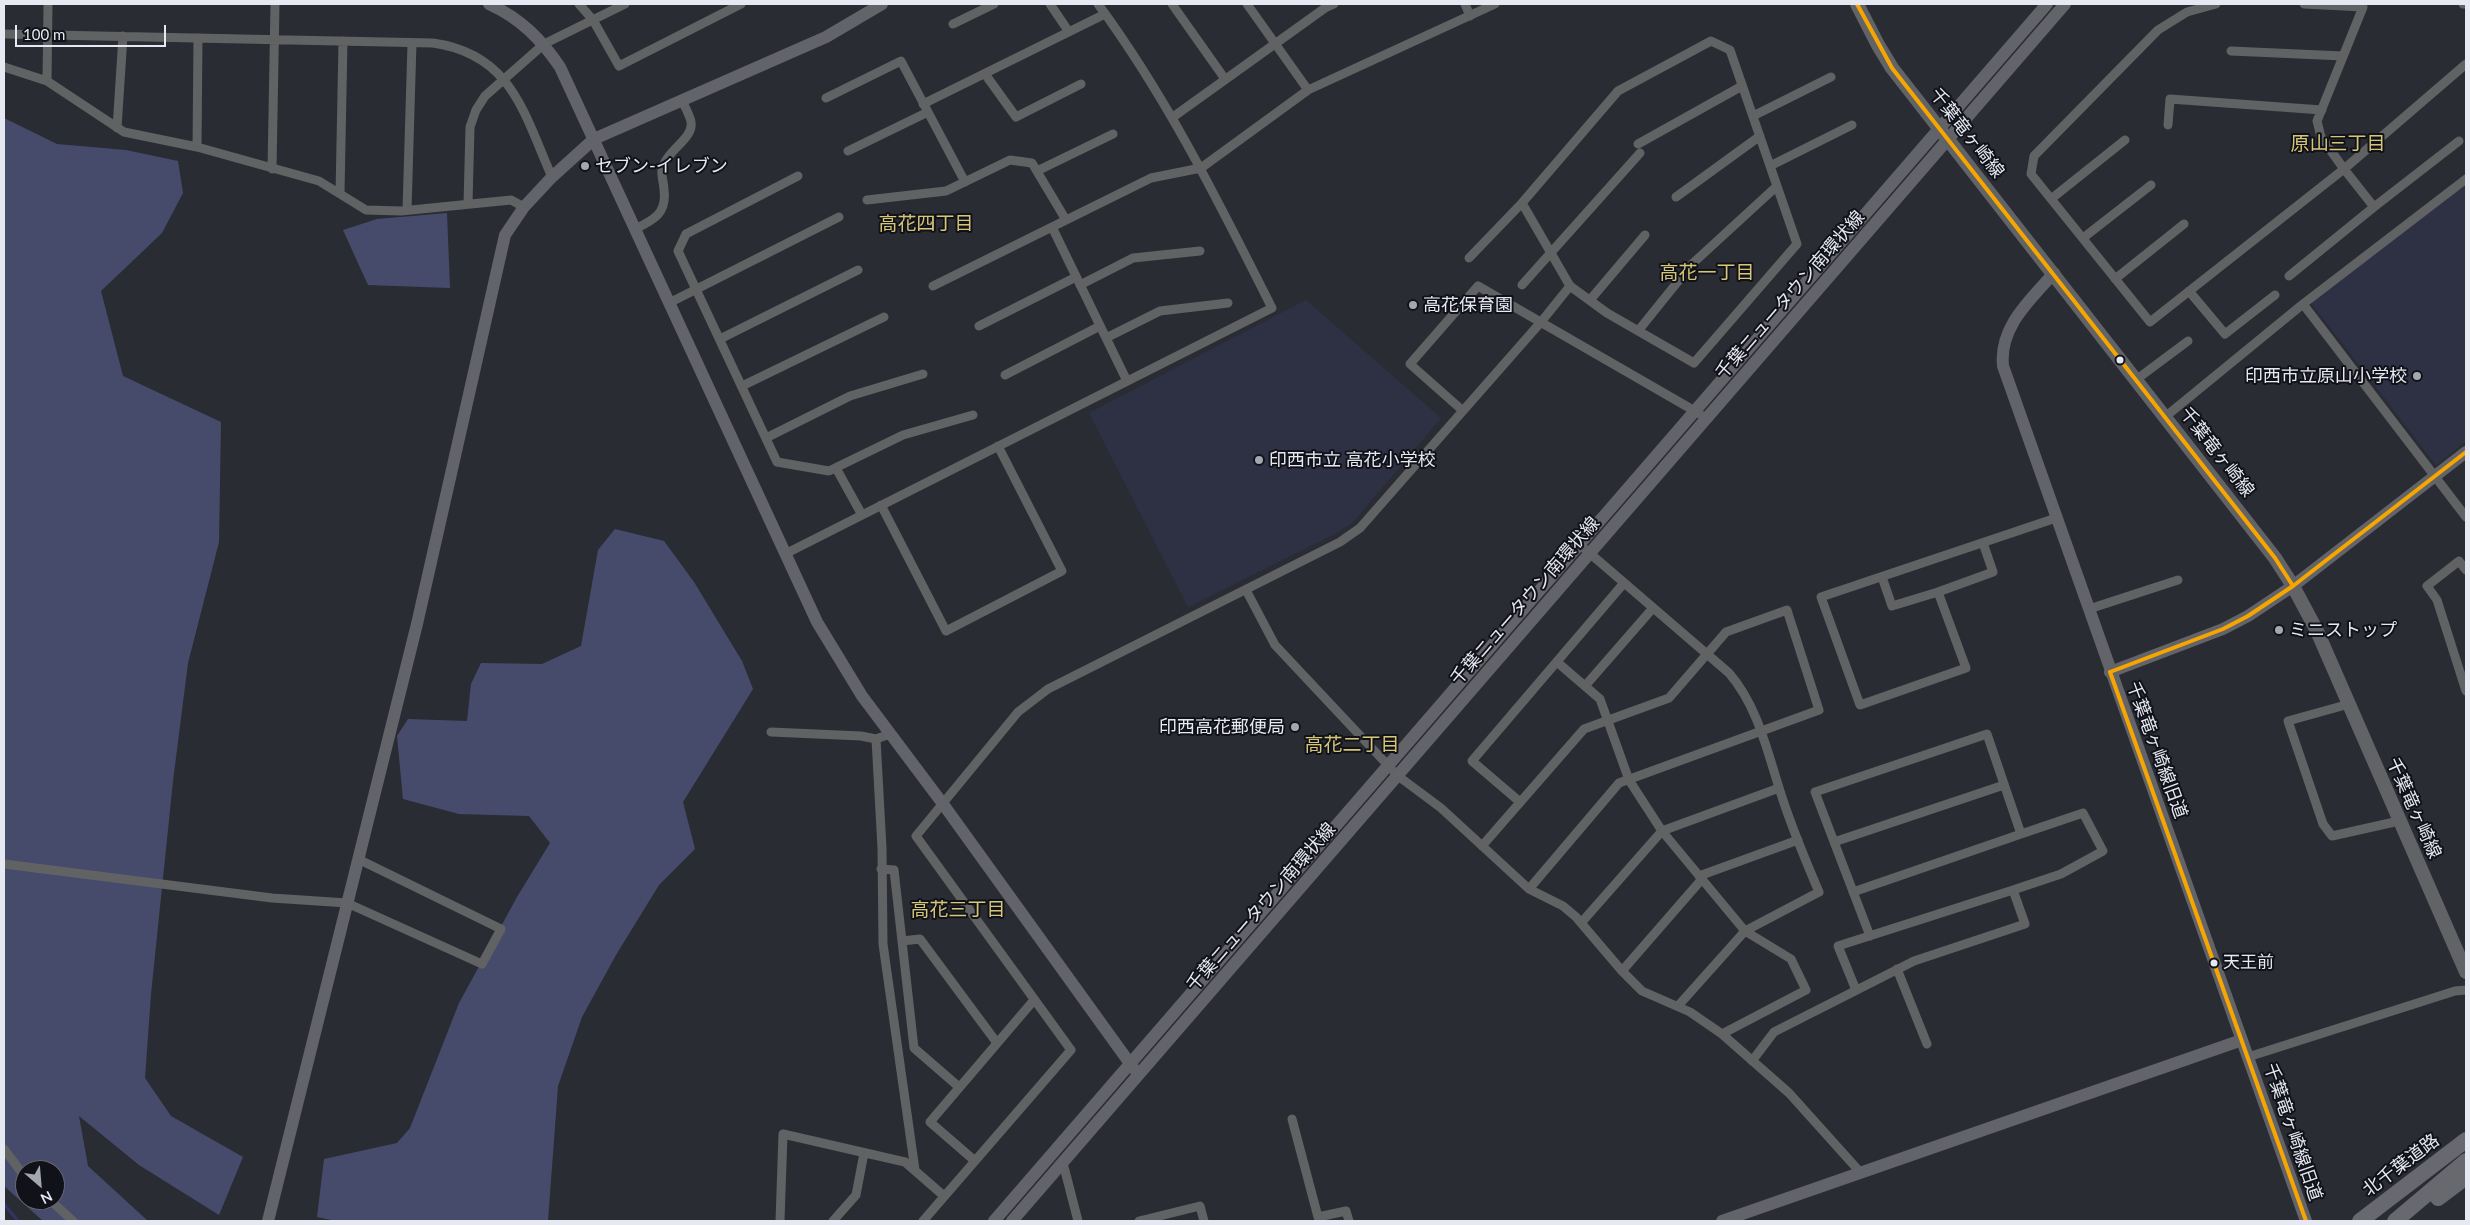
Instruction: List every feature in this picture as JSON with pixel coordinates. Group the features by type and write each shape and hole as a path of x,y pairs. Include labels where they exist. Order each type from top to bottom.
{"highway":[{"name":"北千葉道路","path":"2360,1221 2466,1140"},
{"path":"2395,1221 2466,1161"},
{"path":"2409,1221 2466,1176"}],"main road":[{"name":"千葉竜ヶ崎線","path":"1857,4 1878,46 1892,68 2137,379 2270,552 2293,586 2317,631 2466,972"}],"street":[{"path":"47,81 48,4"},
{"path":"272,170 275,4"},
{"path":"489,4 519,20 544,44 560,67 817,622 862,696 943,804 1138,1075"},
{"path":"579,4 593,20 619,66 741,4"},
{"path":"468,204 472,120 485,96 544,44 625,4"},
{"path":"268,1221 417,624 505,235 524,207 552,176 594,139 826,36 882,4"},
{"path":"952,24 994,4"},
{"path":"1050,4 1070,32"},
{"path":"785,554 1272,308 1173,117 1138,60 1098,4"},
{"path":"1172,4 1225,79"},
{"path":"1246,4 1308,90"},
{"path":"1173,117 1275,44 1324,6 1334,4"},
{"path":"1465,4 1470,16"},
{"path":"933,286 1151,178 1201,168 1308,90 1495,4"},
{"name":"千葉ニュータウン南環状線","path":"994,1221 2046,4"},
{"name":"千葉ニュータウン南環状線","path":"1012,1221 2065,4"},
{"path":"2216,4 2187,12 2158,30 2034,156 2031,174 2150,322 2344,170 2466,64"},
{"path":"2304,4 2364,5 2317,121 2321,137 2344,170 2374,207"},
{"path":"848,151 985,74 1105,14"},
{"path":"4,34 433,43 458,48 486,62 504,78 524,112 552,176"},
{"path":"117,128 123,36"},
{"path":"197,147 198,38"},
{"path":"340,194 343,41"},
{"path":"1469,258 1522,203 1618,91 1711,42 1730,50 1797,244 1694,363 1638,330 1570,286 1522,203"},
{"path":"407,210 412,43"},
{"path":"2231,51 2343,56"},
{"path":"826,98 901,62 965,182"},
{"path":"4,67 47,81 124,132 197,147 272,170 319,181 366,210 407,210 511,200 524,207"},
{"path":"985,74 1016,117 1082,84"},
{"path":"1753,116 1831,77"},
{"path":"1638,144 1742,86"},
{"path":"635,229 655,219 662,212 665,199 662,171 669,153 684,141 690,129 691,122 682,100"},
{"path":"2168,125 2170,100 2322,110"},
{"path":"1770,166 1852,125"},
{"path":"1037,171 1113,134"},
{"path":"1676,198 1760,136"},
{"path":"2051,199 2125,140"},
{"path":"2289,276 2459,141"},
{"path":"1522,285 1640,153"},
{"path":"867,200 946,191 1010,160 1032,163 1066,220"},
{"path":"798,176 686,234 678,251 777,462 830,471 903,435 973,415"},
{"path":"2165,417 2303,304 2466,179"},
{"path":"2083,238 2151,184"},
{"path":"1638,330 1692,264 1777,186"},
{"path":"669,303 838,217"},
{"path":"2115,279 2184,224"},
{"path":"1052,227 1127,381"},
{"path":"1590,300 1645,235"},
{"path":"979,326 1133,258 1200,251"},
{"path":"720,339 858,270"},
{"name":"千葉竜ヶ崎線旧道","path":"2054,273 2010,325 2002,358 2005,374 2306,1221"},
{"path":"1462,410 1410,364 1478,286 1707,417"},
{"path":"923,1221 1071,1050 916,836 1018,712 1048,689 1340,542 1360,528 1541,322 1570,286"},
{"path":"2189,291 2225,334 2275,295"},
{"path":"1106,338 1160,311 1228,303"},
{"path":"2303,304 2466,517"},
{"path":"742,386 884,317"},
{"path":"1006,375 1100,326"},
{"path":"2137,379 2188,341"},
{"path":"766,438 850,396 923,374"},
{"path":"881,505 946,631 1062,572 998,446"},
{"path":"2110,672 2223,629 2248,616 2293,586 2466,452"},
{"path":"836,468 862,515"},
{"path":"1938,592 1966,668 1860,705 1821,597 2056,518"},
{"path":"1882,577 1892,606 1938,592 1993,572 1983,543"},
{"path":"1579,544 1729,673 1743,691 1752,707 1779,788 1819,892 1745,931 1678,1006"},
{"path":"2466,570 2459,561 2427,586 2437,600 2462,666 2466,691"},
{"path":"2089,609 2178,580"},
{"path":"1520,802 1472,761 1624,583"},
{"path":"1246,590 1275,645 1398,776 1441,808 1529,889 1563,906 1581,923 1622,971 1642,991 1690,1012 1722,1034 1789,1094 1860,1172"},
{"path":"1585,686 1653,608"},
{"path":"1482,846 1584,730 1669,698 1726,632 1787,610 1820,710 1619,783 1529,889"},
{"path":"1556,662 1600,699 1629,780 1662,831 1745,931 1791,959 1806,990 1722,1034"},
{"path":"2349,704 2288,721 2323,824 2332,836 2400,821"},
{"path":"771,732 861,736 876,739 890,734"},
{"path":"1870,936 1815,792 1987,734 2021,834"},
{"path":"876,739 883,944 915,1170"},
{"path":"1834,842 2004,785"},
{"path":"1581,923 1662,831 1779,788"},
{"path":"1854,892 2083,813 2103,851 2061,874 1838,946 1856,990"},
{"path":"1622,971 1700,877 1798,840"},
{"path":"4,864 272,898 347,903 482,964 501,929 358,859"},
{"path":"881,869 894,870 914,1048 959,1087"},
{"path":"1752,1061 1774,1032 1896,969 1914,960 2025,924 2013,890"},
{"path":"902,941 920,939 997,1043"},
{"path":"1896,969 1927,1044"},
{"path":"2248,1057 2455,991 2466,990"},
{"path":"975,1161 930,1122 1034,1000"},
{"path":"1722,1221 2242,1040"},
{"path":"1292,1119 1318,1217 1346,1211 1349,1221"},
{"path":"780,1221 783,1134 905,1162 944,1196"},
{"path":"4,1149 15,1163"},
{"path":"833,1221 856,1195 864,1153"},
{"path":"1063,1162 1078,1221"},
{"path":"1139,1221 1200,1206 1204,1221"},
{"path":"61,1210 73,1221"}],"shaded area":[{"path":"4,118 57,144 126,150 178,161 183,193 162,233 101,291 123,376 221,422 219,542 188,663 173,781 151,994 145,1078 171,1116 243,1157 219,1215 139,1165 79,1116 88,1166 148,1221 43,1221 31,1210 65,1210 65,1160 15,1160 15,1196 4,1186"},
{"name":"印西市立原山小学校","path":"2466,182 2466,441 2436,465 2312,304 2312,301"},
{"path":"447,213 450,288 368,285 343,230 377,219"},
{"name":"印西市立 高花小学校","path":"1306,300 1441,418 1353,522 1335,534 1188,607 1089,413"},
{"path":"615,529 664,541 694,582 742,661 753,689 683,802 695,849 659,885 616,955 582,1017 558,1086 548,1221 336,1221 317,1217 324,1159 397,1143 410,1128 459,1003 517,897 550,843 529,816 459,814 403,799 397,736 408,719 467,721 471,684 481,663 542,664 581,646 598,550"}],"waterway":[{"path":"4,1204 18,1221"}],"transit line":[{"path":"1857,4 1892,68 2275,558 2293,586"},
{"path":"2110,672 2223,629 2248,616 2293,586 2466,452"},
{"path":"2110,672 2306,1221"}],"place":[{"name":"セブン-イレブン","path":"585,166"},
{"name":"高花保育園","path":"1413,305"},
{"name":"印西市立原山小学校","path":"2417,376"},
{"name":"印西市立 高花小学校","path":"1259,460"},
{"name":"ミニストップ","path":"2279,630"},
{"name":"印西高花郵便局","path":"1295,727"},
{"name":"天王前","path":"2214,963"}],"district":[{"name":"原山三丁目","path":"2338,144"},
{"name":"高花四丁目","path":"926,224"},
{"name":"高花一丁目","path":"1707,273"},
{"name":"高花二丁目","path":"1352,745"},
{"name":"高花三丁目","path":"958,910"}]}
